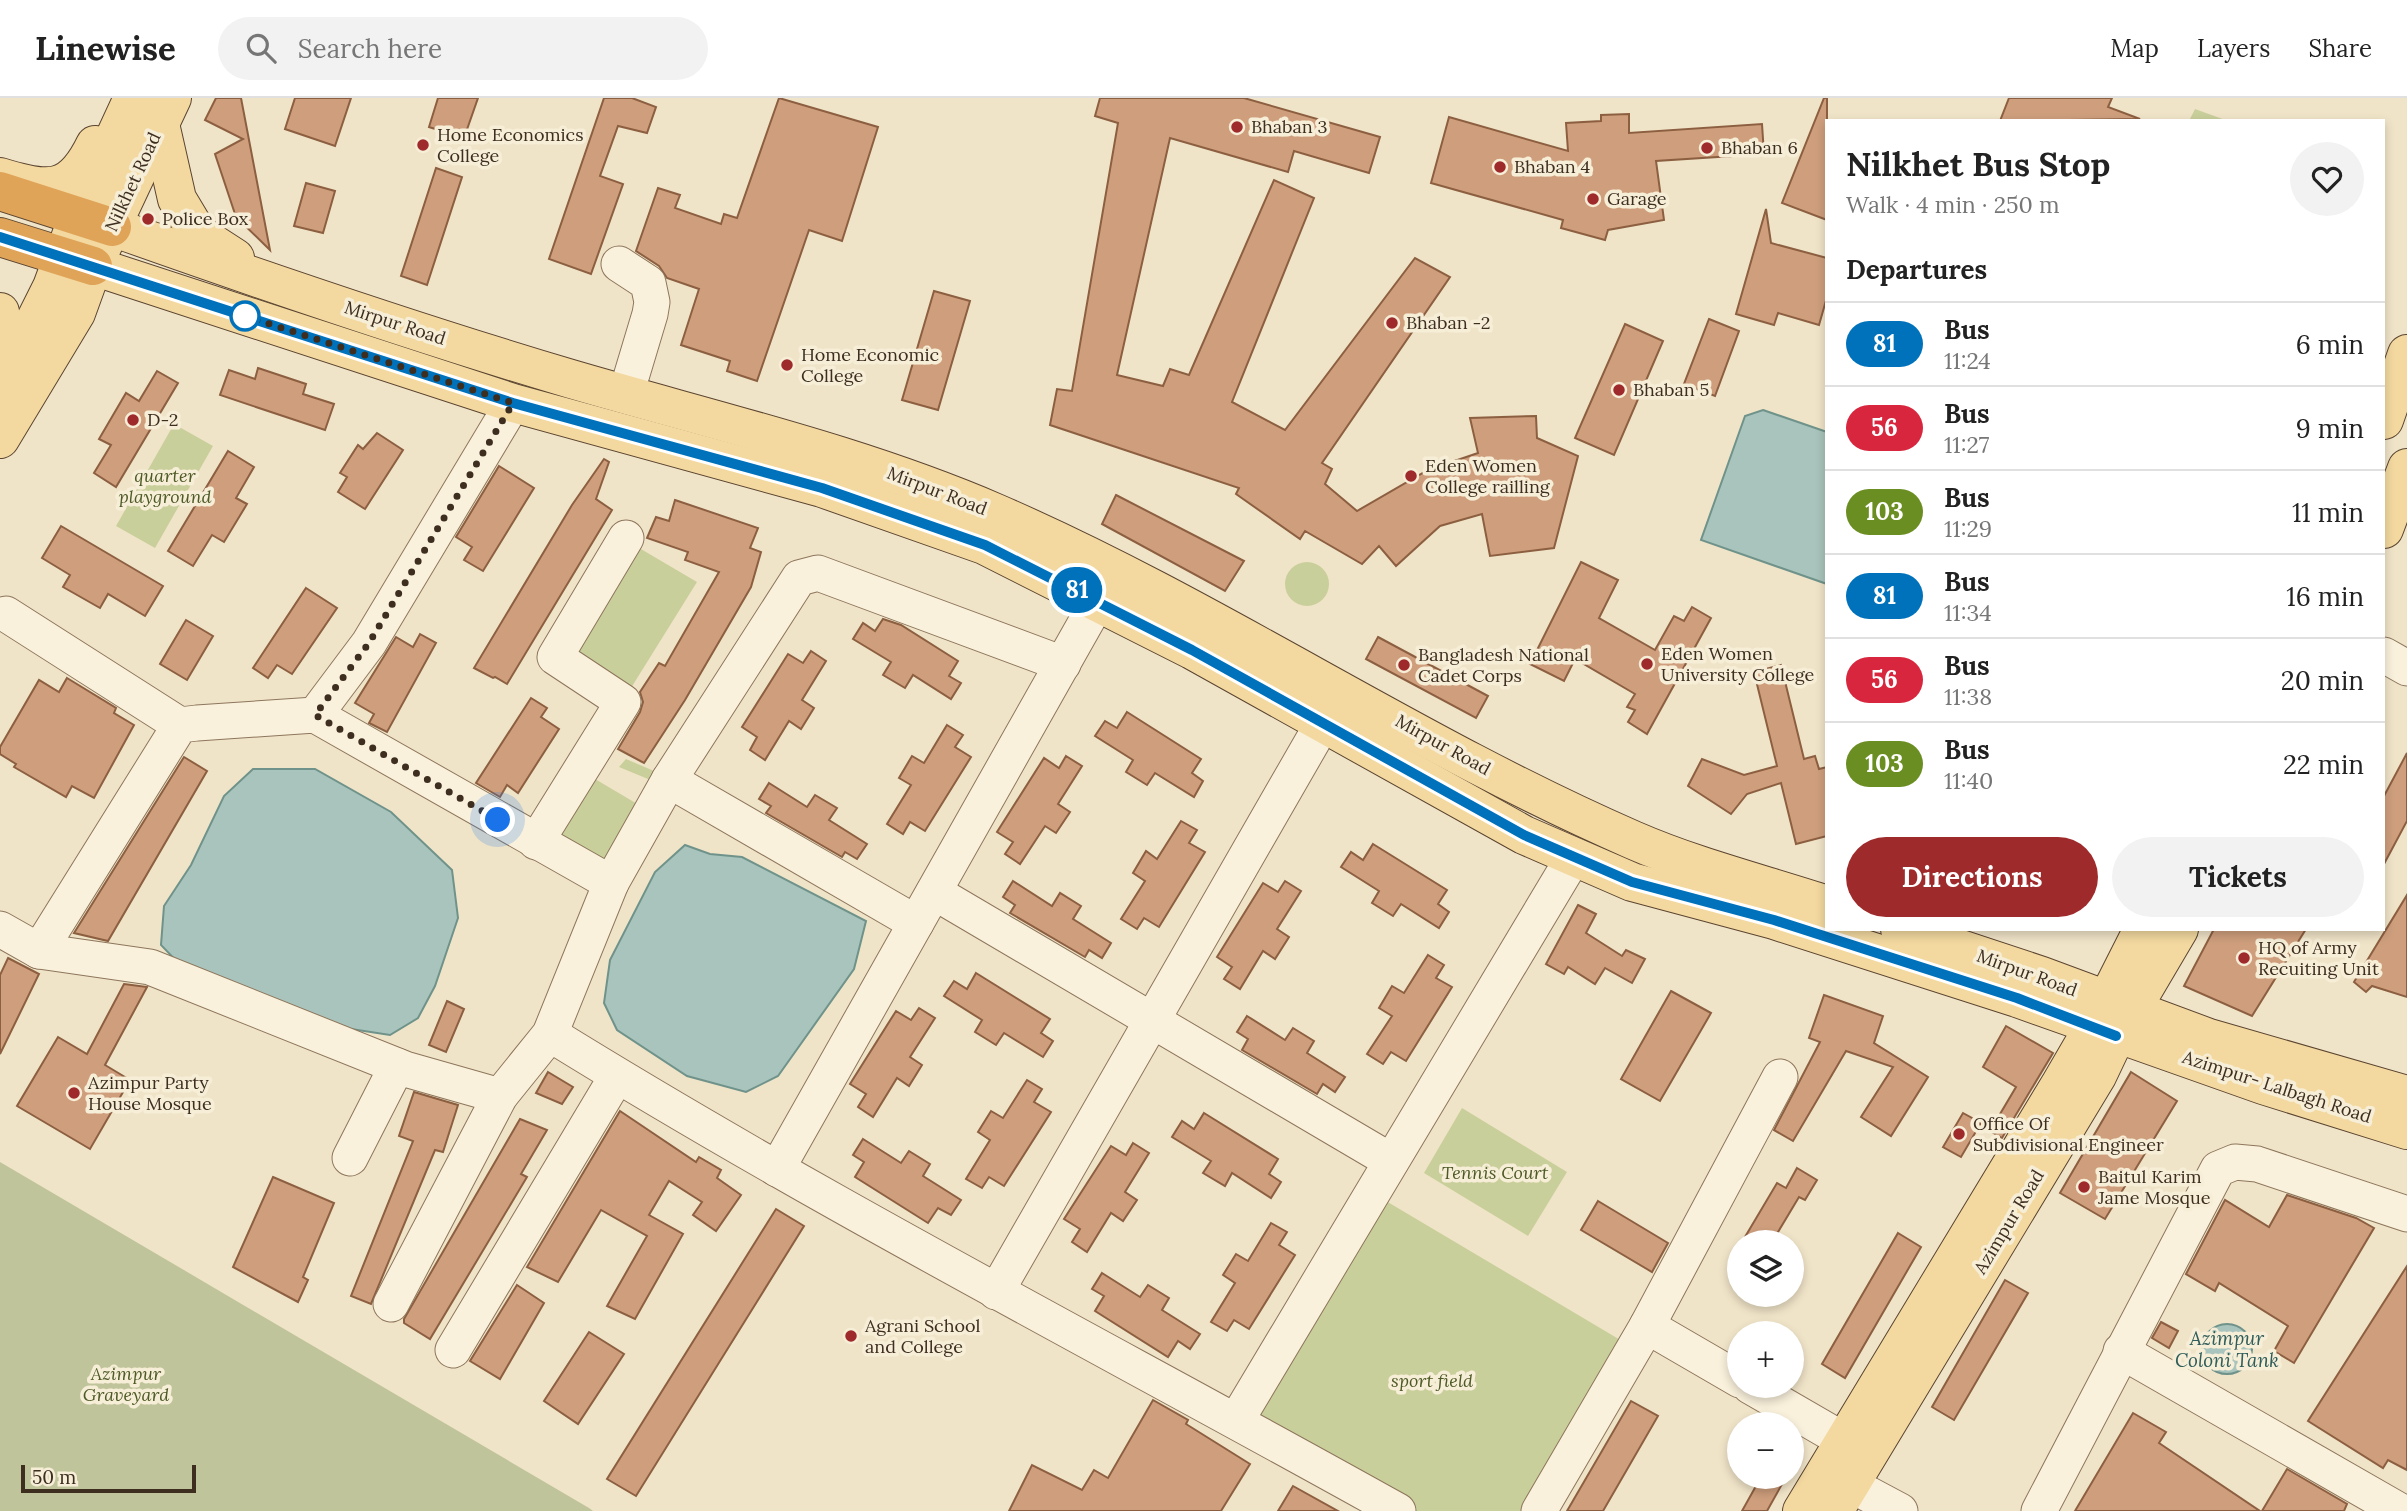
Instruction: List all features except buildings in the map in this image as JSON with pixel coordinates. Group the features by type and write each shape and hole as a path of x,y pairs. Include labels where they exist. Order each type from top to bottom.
{"highway":[{"name":"Mirpur Road","path":"0,191 95,222"},
{"name":"Mirpur Road","path":"0,237 78,262"}],"main road":[{"path":"0,177 47,187 66,184 85,166 118,98"},
{"path":"155,107 177,199 198,233 275,285"},
{"name":"Nilkhet Road","path":"78,262 95,222 155,107"},
{"name":"Mirpur Road","path":"95,222 275,285 626,394 831,453 992,512 1073,548 1479,766 1572,812 1635,841 1825,904"},
{"path":"5,383 78,262"},
{"path":"0,439 76,313 78,262"},
{"name":"Mirpur Road","path":"78,262 513,403 822,488 985,545 1098,601 1524,835 1573,858 1632,882 1800,929 2017,998 2124,1023"},
{"path":"0,312 5,383"},
{"path":"2385,417 2407,354"},
{"path":"2385,526 2407,468"},
{"name":"Mirpur Road","path":"1906,931 2042,976 2124,1023"},
{"name":"Azimpur Road","path":"2124,1023 2143,931"},
{"name":"Azimpur Road","path":"1802,1511 1839,1477 2097,1076 2124,1023 2178,931"},
{"path":"2124,1023 2407,1095"},
{"name":"Azimpur- Lalbagh Road","path":"2124,1023 2263,1085 2407,1130"}],"street":[{"path":"619,264 648,283 652,302 626,394"},
{"path":"315,715 369,643 513,403"},
{"path":"536,842 623,702 555,657 626,538"},
{"path":"391,1304 500,1096 550,1034 611,883 669,780 799,578 807,573 818,573 1063,664"},
{"path":"777,1169 1098,601"},
{"path":"6,614 180,725 315,715 611,883"},
{"path":"2385,656 2407,668"},
{"path":"996,1292 1323,723"},
{"path":"180,725 13,943 149,967 397,1066 500,1096"},
{"path":"669,780 916,923"},
{"path":"1236,1421 1573,858"},
{"path":"934,891 1391,1160"},
{"path":"550,1034 777,1169 1398,1511"},
{"path":"350,1158 397,1066"},
{"path":"453,1350 617,1076"},
{"path":"1539,1511 1647,1326 1780,1077"},
{"path":"2039,1511 2218,1169 2235,1162 2257,1164 2407,1214"},
{"path":"1647,1326 1727,1372"},
{"path":"2121,1351 2383,1507"},
{"path":"1762,1398 1839,1477 1900,1511"}],"green space":[{"path":"2195,109 2222,119 2190,119"},
{"name":"quarter playground","path":"174,424 213,446 155,548 116,526"},
{"path":"629,542 697,582 626,696 562,654"},
{"path":"1307,562 1323,568 1329,584 1323,600 1307,606 1291,600 1285,584 1291,568"},
{"path":"626,759 661,774 660,784 619,767"},
{"path":"590,776 639,805 608,865 553,837"},
{"name":"Tennis Court","path":"1462,1108 1567,1172 1528,1236 1424,1173"},
{"name":"Azimpur Graveyard","path":"0,1162 589,1508 593,1511 0,1511"},
{"name":"sport field","path":"1386,1201 1622,1341 1521,1511 1361,1511 1244,1442"}],"water":[{"path":"1763,410 1825,431 1825,583 1701,540 1745,416"},
{"path":"253,769 315,769 391,812 452,870 458,918 435,986 418,1018 390,1035 338,1027 183,968 161,945 164,906 191,865 224,796"},
{"path":"685,845 710,854 742,857 866,921 854,969 778,1076 746,1092 687,1076 617,1030 604,1003 610,960 655,872"},
{"name":"Azimpur Coloni Tank","path":"2227,1324 2245,1331 2252,1349 2245,1367 2227,1374 2209,1367 2202,1349 2209,1331"}],"bus line":[{"name":"81","path":"0,237 513,403 822,488 985,545 1192,650 1524,835 1573,858 1632,882 1774,920 2017,998 2116,1036"}],"place":[{"name":"Bhaban 3","path":"1237,127"},
{"name":"Home Economics College","path":"423,145"},
{"name":"Bhaban 6","path":"1707,148"},
{"name":"Bhaban 4","path":"1500,167"},
{"name":"Garage","path":"1593,199"},
{"name":"Police Box","path":"148,219"},
{"name":"Bhaban -2","path":"1392,323"},
{"name":"Home Economic College","path":"787,365"},
{"name":"Bhaban 5","path":"1619,390"},
{"name":"D-2","path":"133,420"},
{"name":"Eden Women College railling","path":"1411,476"},
{"name":"Eden Women University College","path":"1647,664"},
{"name":"Bangladesh National Cadet Corps","path":"1404,665"},
{"name":"HQ of Army Recuiting Unit","path":"2244,958"},
{"name":"Azimpur Party House Mosque","path":"74,1093"},
{"name":"Office Of Subdivisional Engineer","path":"1959,1134"},
{"name":"Baitul Karim Jame Mosque","path":"2084,1187"},
{"name":"Agrani School and College","path":"851,1336"}],"route":[{"path":"245,316 513,403 369,643 315,715 498,820"}]}
